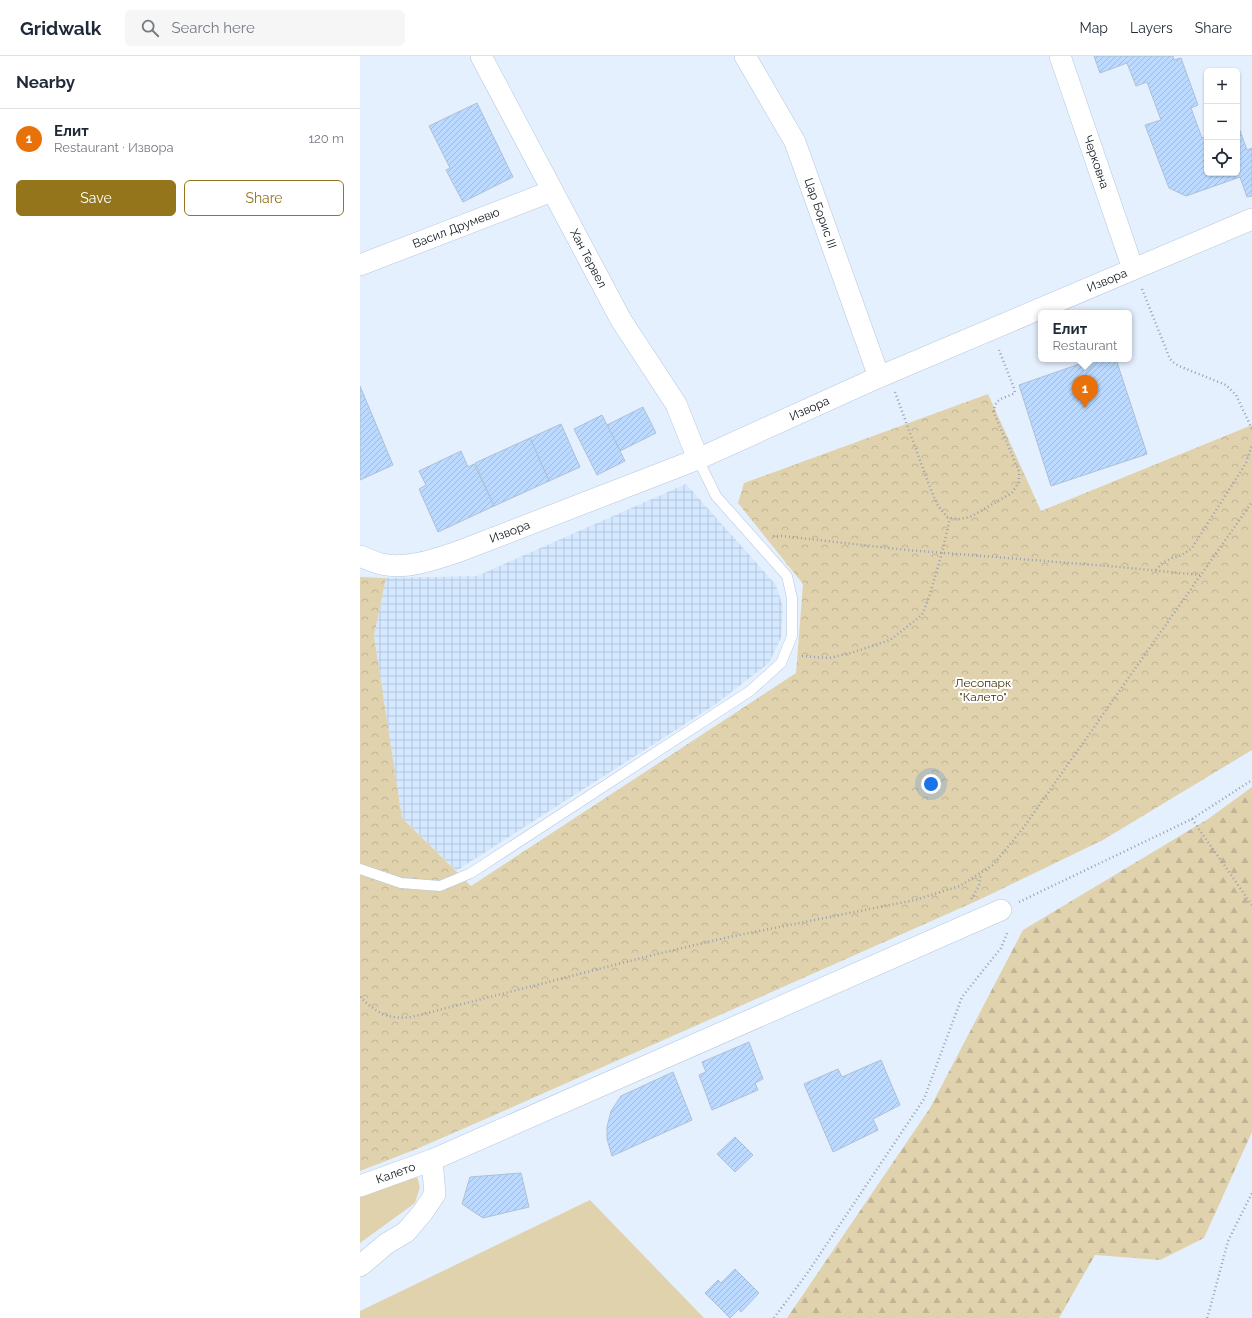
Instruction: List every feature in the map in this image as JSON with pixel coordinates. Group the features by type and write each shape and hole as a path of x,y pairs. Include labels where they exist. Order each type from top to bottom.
{"street":[{"name":"Хан Тервел","path":"481,56 621,320 676,404 698,459"},
{"name":"Цар Борис III","path":"745,56 795,142 883,375"},
{"name":"Черковна","path":"1060,56 1133,269"},
{"name":"Васил Друмевю","path":"360,264 552,191"},
{"name":"Извора","path":"1038,310 1252,219"},
{"name":"Извора","path":"360,556 381,564 398,565 424,563 460,551 698,459 883,375 1038,310"},
{"name":"Калето","path":"360,1186 432,1160 800,997 1001,910"},
{"path":"360,1266 386,1244 406,1232 423,1212 435,1194 432,1160"}],"lane":[{"path":"360,869 401,883 440,886 471,873 750,691 781,663 792,636 792,598 787,576 716,496 698,459"}],"path":[{"path":"1133,269 1170,359 1179,366 1226,385 1236,395 1252,430"},
{"path":"883,375 934,497 943,514 950,518 960,520 970,517 1012,493 1019,482 1019,471 994,413 994,406 998,400 1015,393 992,330"},
{"path":"1155,570 1162,563 1182,555 1192,548 1246,463 1252,445"},
{"path":"360,997 373,1010 382,1015 402,1018 412,1017 729,937 915,900 960,886 993,866 1024,827 1252,502"},
{"path":"786,652 805,657 829,658 852,653 890,640 922,615 942,553 950,518"},
{"path":"757,543 770,536 782,536 907,550 1200,575"},
{"path":"774,1318 806,1275 924,1099 962,997 1001,948 1010,927 1001,910 1192,819 1252,780"},
{"path":"1192,819 1252,905"},
{"path":"1207,1318 1228,1241 1252,1193"}],"shaded area":[{"path":"686,484 776,585 783,607 781,638 769,663 713,706 456,871 402,818 374,636 386,578 477,576"}],"green space":[{"name":"Лесопарк \"Калето\"","path":"988,394 1041,511 1252,425 1252,750 1103,840 981,899 506,1110 419,1148 360,1171 360,577 386,578 374,636 402,818 471,886 796,673 803,584 738,503 744,483"},
{"path":"1252,787 1252,1132 1204,1238 1160,1260 1095,1255 1059,1318 787,1318 930,1108 1023,930 1208,819"},
{"path":"414,1166 420,1187 415,1203 360,1243 360,1191"},
{"path":"590,1200 704,1318 360,1318 360,1311"}],"building":[{"path":"1094,56 1173,56 1174,60 1181,58 1198,105 1191,108 1202,138 1204,137 1204,176 1240,176 1240,131 1247,150 1252,148 1252,196 1247,197 1240,177 1186,196 1169,188 1145,125 1161,120 1147,82 1136,86 1127,63 1100,73"},
{"path":"477,103 513,177 463,202 446,170 450,168 429,126"},
{"path":"1085,362 1117,362 1147,454 1051,486 1019,385"},
{"path":"360,386 393,465 360,480"},
{"path":"643,407 656,433 620,451 607,425"},
{"path":"602,415 625,461 597,475 574,429"},
{"path":"561,424 580,467 549,481 530,438"},
{"path":"530,438 549,481 494,506 475,463"},
{"path":"461,451 468,467 474,464 494,506 438,532 419,489 426,485 419,471"},
{"path":"749,1042 763,1079 755,1083 758,1090 712,1110 699,1075 706,1072 702,1062"},
{"path":"881,1060 900,1105 873,1119 878,1130 833,1152 804,1084 838,1069 842,1077"},
{"path":"673,1072 692,1120 612,1156 607,1139 607,1127 611,1111 621,1096"},
{"path":"735,1137 753,1155 735,1172 717,1154"},
{"path":"521,1173 529,1207 483,1218 462,1204 470,1177"},
{"path":"735,1269 759,1293 741,1312 739,1309 730,1318 705,1293 718,1280 721,1283"}],"place":[{"name":"Елит","path":"1085,408"}]}
